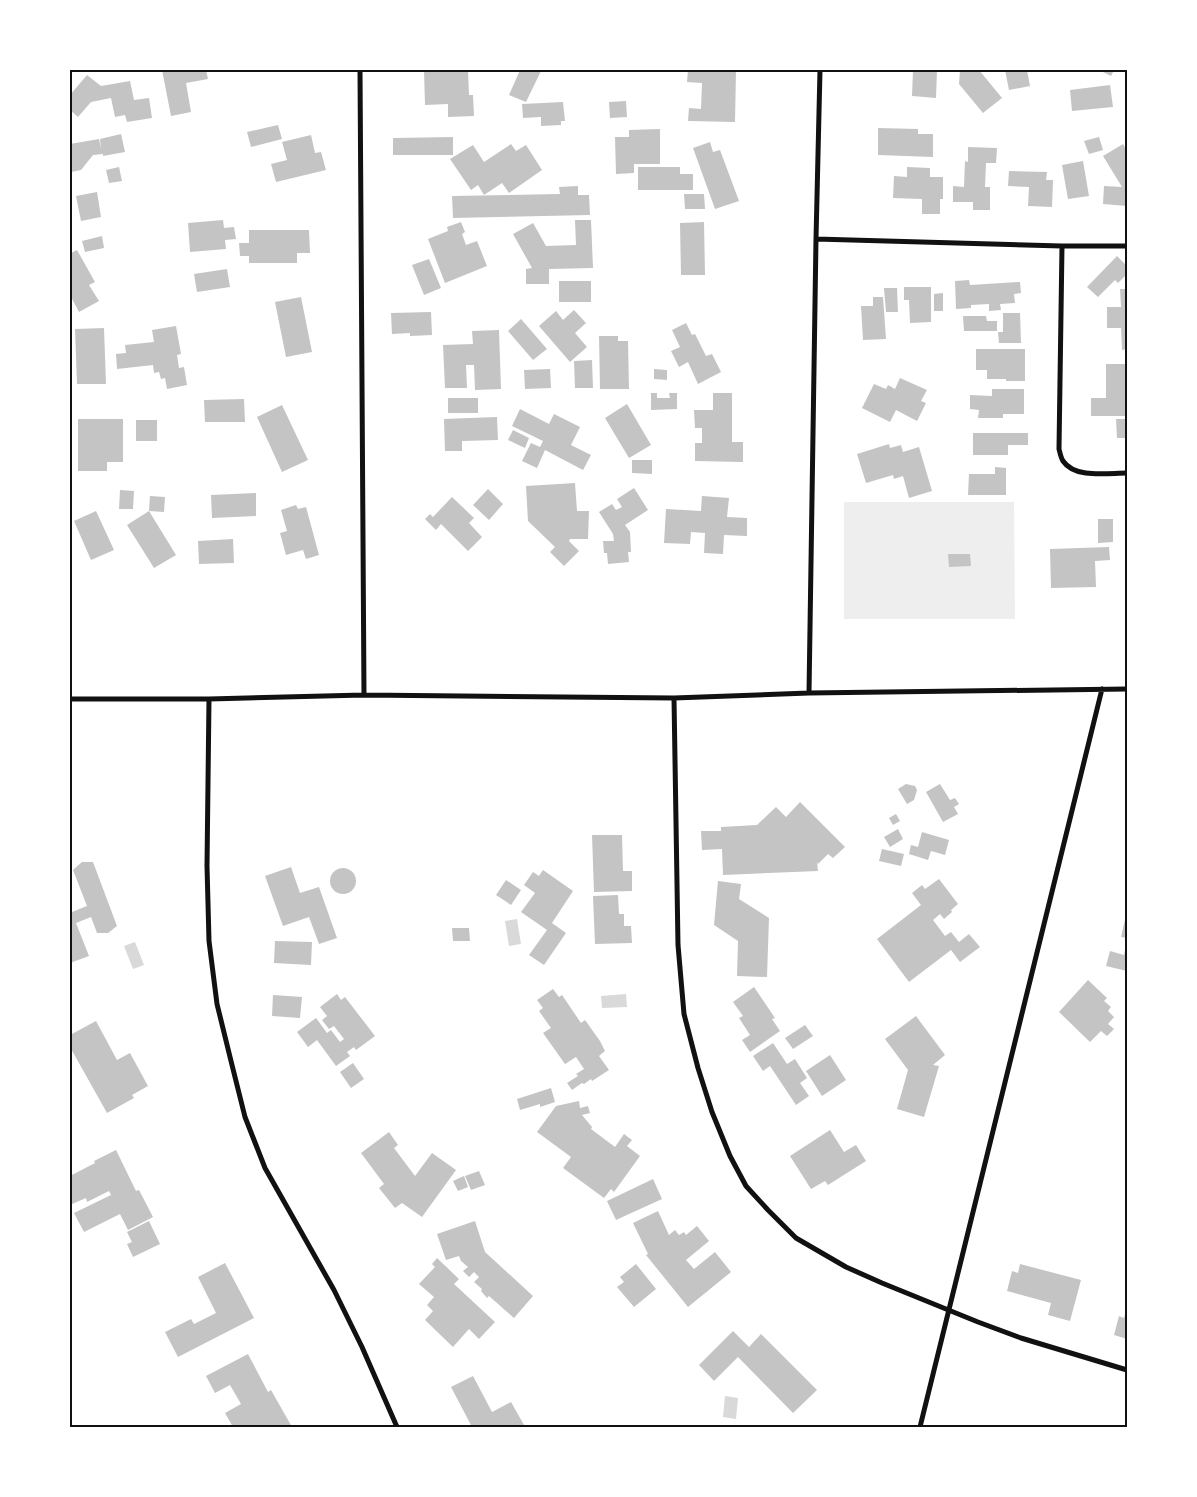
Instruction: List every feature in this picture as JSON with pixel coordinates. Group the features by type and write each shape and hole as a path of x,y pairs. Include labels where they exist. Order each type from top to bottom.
{"street":[{"path":"360,70 364,695"},
{"path":"810,693 820,70"},
{"path":"816,239 1127,246"},
{"path":"1062,246 1059,450 1063,460 1071,468 1080,472 1127,473"},
{"path":"920,1427 1102,689"},
{"path":"70,699 209,699 364,695 674,698 810,693 1127,689"},
{"path":"674,698 678,945 684,1014 703,1086 730,1156 746,1186 796,1238 846,1267 949,1311 1021,1338 1127,1370"},
{"path":"209,699 207,866 209,941 217,1004 245,1117 265,1168 334,1290 362,1347 397,1427"}],"shaded area":[{"path":"844,502 1014,502 1015,619 844,619"},
{"path":"517,919 521,944 509,946 505,921"},
{"path":"135,942 144,965 133,969 124,946"},
{"path":"626,994 627,1007 602,1008 601,996"},
{"path":"725,1396 738,1398 736,1419 723,1417"}],"building":[{"path":"162,70 206,70 208,79 186,83 191,112 171,116"},
{"path":"424,70 468,70 469,95 473,95 474,116 448,117 448,104 425,105"},
{"path":"520,70 541,71 526,102 509,95"},
{"path":"688,70 736,70 735,122 688,121 689,108 701,109 702,83 687,82"},
{"path":"913,70 937,70 936,98 912,96"},
{"path":"960,70 979,70 1002,98 983,113 959,84"},
{"path":"1005,70 1027,70 1030,86 1009,90"},
{"path":"1099,70 1114,70 1111,76"},
{"path":"87,75 101,86 130,81 134,100 149,98 152,118 127,122 125,115 115,117 111,98 91,102 78,117 70,110 70,95"},
{"path":"1110,85 1113,107 1072,111 1070,90"},
{"path":"626,101 627,117 610,118 609,102"},
{"path":"563,102 565,121 561,121 561,125 541,126 541,117 523,118 522,104"},
{"path":"278,125 282,139 251,147 247,132"},
{"path":"878,128 918,129 918,134 933,134 933,157 878,155"},
{"path":"660,129 660,164 634,164 634,173 616,174 615,137 629,137 629,130"},
{"path":"121,134 125,152 103,156 103,154 93,155 81,170 71,172 70,144 99,139 101,149 100,139"},
{"path":"311,135 315,153 321,152 326,170 276,182 271,164 287,160 282,142"},
{"path":"453,137 453,155 393,155 393,138"},
{"path":"1099,137 1103,150 1089,154 1084,141"},
{"path":"710,142 713,152 720,150 739,201 715,209 693,148"},
{"path":"511,144 516,151 526,145 542,170 509,193 502,183 484,195 478,185 471,190 450,159 473,145 484,162"},
{"path":"1123,144 1127,151 1127,206 1103,204 1104,186 1122,187 1103,156"},
{"path":"968,147 997,148 996,163 986,163 985,187 990,187 990,210 973,210 973,202 953,202 953,186 964,187 965,161 968,162"},
{"path":"1083,161 1089,196 1068,199 1062,165"},
{"path":"119,167 122,181 109,183 106,170"},
{"path":"638,167 680,167 680,174 693,174 693,190 638,190"},
{"path":"907,167 930,168 930,177 943,177 943,199 940,199 940,214 922,214 922,199 893,198 894,176 907,177"},
{"path":"1009,171 1047,172 1046,180 1053,180 1052,207 1028,206 1029,187 1008,186"},
{"path":"578,186 578,195 589,195 590,215 453,218 452,196 560,194 559,187"},
{"path":"97,192 101,217 81,221 76,196"},
{"path":"684,194 704,194 705,209 685,209"},
{"path":"223,220 224,228 234,227 236,239 225,240 226,249 190,252 188,223"},
{"path":"575,220 591,220 593,268 549,269 549,284 526,284 526,269 532,268 513,234 533,223 546,246 576,245"},
{"path":"461,222 465,232 462,234 466,245 477,241 487,266 445,283 428,239 448,231 447,227"},
{"path":"704,222 705,275 681,275 680,223"},
{"path":"249,230 309,230 310,253 297,253 297,263 249,263 249,256 240,256 239,243 249,243"},
{"path":"102,236 104,248 85,252 82,241"},
{"path":"70,250 71,253 77,250 95,282 89,285 99,301 79,312 70,295"},
{"path":"1117,256 1127,266 1127,274 1118,283 1115,280 1098,297 1087,287"},
{"path":"429,259 441,288 424,295 412,265"},
{"path":"227,269 230,287 197,292 194,274"},
{"path":"969,280 970,285 1020,282 1021,293 1014,294 1015,303 1000,304 1001,310 989,311 989,304 971,305 971,308 956,309 955,281"},
{"path":"559,281 591,281 591,302 559,302"},
{"path":"904,287 931,287 931,322 910,323 909,300 904,300"},
{"path":"884,288 897,288 898,312 886,312"},
{"path":"1120,289 1127,289 1127,349 1122,350 1121,328 1107,328 1107,307 1121,307"},
{"path":"943,293 943,311 934,311 934,294"},
{"path":"301,297 312,352 286,357 275,302"},
{"path":"873,297 883,297 886,339 863,340 861,306 873,306"},
{"path":"574,310 586,323 575,333 587,347 570,362 539,326 556,311 563,320"},
{"path":"431,312 432,335 410,336 410,333 392,334 391,313"},
{"path":"1003,313 1020,313 1021,343 999,343 998,332 1003,332"},
{"path":"963,316 986,316 987,321 997,321 997,331 964,331"},
{"path":"521,319 547,349 533,360 508,331"},
{"path":"686,323 692,335 695,334 706,356 712,354 721,372 698,384 688,362 679,367 671,351 680,347 672,330"},
{"path":"176,326 181,354 177,355 179,368 184,367 187,385 167,389 165,378 161,379 159,372 154,373 153,365 117,369 116,354 126,353 125,345 154,342 152,330"},
{"path":"104,328 106,384 77,384 75,329"},
{"path":"499,330 501,389 475,390 474,365 466,365 467,388 445,388 443,345 473,344 472,331"},
{"path":"599,336 618,336 618,341 628,341 629,389 600,389"},
{"path":"976,349 1025,349 1025,381 987,379 987,370 976,370"},
{"path":"592,360 593,388 575,388 574,361"},
{"path":"1106,364 1127,364 1126,416 1091,416 1091,398 1106,398"},
{"path":"550,369 551,388 525,389 524,370"},
{"path":"654,369 667,370 667,380 654,379"},
{"path":"900,378 927,390 921,401 926,403 917,421 896,410 890,422 862,408 874,384 886,389 888,385 895,389"},
{"path":"992,389 1024,389 1024,414 1003,414 1003,418 978,418 979,410 970,409 970,395 992,396"},
{"path":"651,393 657,393 657,398 670,398 669,393 677,393 677,409 651,410"},
{"path":"713,393 732,393 732,442 743,442 743,462 695,461 695,443 702,443 702,428 695,428 694,410 713,410"},
{"path":"448,398 478,398 478,413 448,413"},
{"path":"244,399 245,422 205,422 204,400"},
{"path":"627,404 651,445 629,458 605,418"},
{"path":"282,405 308,460 282,472 257,417"},
{"path":"520,409 549,424 554,414 580,427 571,445 591,455 583,470 545,450 537,468 522,461 531,443 540,447 543,441 512,426"},
{"path":"497,417 498,440 462,441 462,451 445,451 444,419"},
{"path":"78,419 123,419 123,462 107,462 107,471 78,471"},
{"path":"1116,419 1127,419 1127,438 1117,438"},
{"path":"136,420 157,420 157,441 136,441"},
{"path":"513,430 529,438 525,448 508,440"},
{"path":"973,433 1028,433 1028,445 1008,445 1008,455 973,455"},
{"path":"889,444 890,448 901,445 903,452 919,447 932,491 909,498 903,476 894,479 893,475 866,483 857,454"},
{"path":"632,460 652,460 652,474 632,473"},
{"path":"995,467 1006,468 1006,495 968,495 969,474 995,474"},
{"path":"575,483 577,511 589,511 588,539 570,539 569,541 579,551 564,566 550,552 555,547 528,521 526,486"},
{"path":"634,488 648,510 625,525 630,532 631,552 628,552 629,562 608,564 607,553 604,553 603,541 614,541 613,534 599,512 612,504 616,510 622,507 617,499"},
{"path":"488,489 503,504 489,520 473,505"},
{"path":"120,490 134,491 133,509 119,509"},
{"path":"256,493 256,516 212,518 211,495"},
{"path":"150,496 165,497 164,512 149,511"},
{"path":"702,496 729,498 727,517 747,518 747,536 724,535 723,554 704,553 705,533 691,532 690,544 664,543 666,509 701,511"},
{"path":"452,497 474,518 469,523 482,537 468,551 441,524 436,530 425,519 430,514 433,517"},
{"path":"296,505 298,509 306,507 319,555 306,559 303,550 286,555 280,533 287,531 281,510"},
{"path":"96,511 114,550 91,560 74,521"},
{"path":"149,511 176,555 154,568 127,525"},
{"path":"1098,519 1113,519 1113,542 1098,543"},
{"path":"233,539 234,563 199,564 198,541"},
{"path":"1109,547 1110,560 1095,561 1096,587 1051,588 1050,549"},
{"path":"948,554 970,554 971,566 949,567"},
{"path":"906,784 915,786 917,790 914,800 907,804 898,789"},
{"path":"940,784 950,800 955,798 959,804 954,807 958,814 943,822 926,792"},
{"path":"800,802 845,847 833,858 828,854 818,864 817,862 818,871 723,875 722,849 702,850 701,831 721,831 721,827 757,825 776,807 786,817"},
{"path":"896,814 900,821 893,825 889,818"},
{"path":"898,829 903,839 890,847 884,837"},
{"path":"922,832 949,840 945,855 931,851 928,860 909,854 911,845 918,847"},
{"path":"592,835 622,835 623,871 632,871 632,891 594,892"},
{"path":"882,849 904,854 901,866 879,861"},
{"path":"82,862 93,862 117,926 108,933 97,933 91,917 76,923 89,956 70,963 70,907 72,912 87,906 73,870"},
{"path":"291,867 300,893 319,887 337,938 319,944 309,917 283,926 265,876"},
{"path":"343,868 352,872 356,881 352,890 343,894 334,890 330,881 334,872"},
{"path":"543,870 573,891 552,923 566,933 544,965 529,955 547,930 521,912 535,893 524,885 533,872 539,876"},
{"path":"939,879 958,904 944,919 940,914 933,920 945,936 951,932 959,942 969,934 980,947 960,962 951,950 909,982 877,939 921,905 912,893 922,885 925,889"},
{"path":"506,880 521,890 511,905 496,895"},
{"path":"718,881 741,884 739,899 769,918 767,977 737,976 738,941 714,925"},
{"path":"618,895 619,914 624,914 624,926 631,926 632,943 595,944 593,896"},
{"path":"1127,915 1127,938 1121,937"},
{"path":"452,928 469,928 470,941 453,941"},
{"path":"275,941 312,942 311,965 274,963"},
{"path":"1126,945 1127,971 1106,966 1110,951 1124,955"},
{"path":"1088,980 1107,998 1104,1001 1111,1007 1108,1011 1114,1017 1108,1024 1114,1029 1107,1036 1101,1031 1090,1042 1059,1012"},
{"path":"754,987 775,1018 772,1019 780,1031 750,1052 742,1040 750,1035 739,1018 743,1016 733,1002"},
{"path":"553,989 559,997 562,995 581,1023 585,1020 600,1041 605,1051 599,1056 609,1070 592,1081 591,1079 584,1084 582,1083 572,1090 567,1083 578,1076 576,1074 584,1069 576,1057 565,1064 543,1033 551,1028 539,1011 543,1008 537,1000"},
{"path":"337,994 341,1000 345,997 375,1036 356,1050 354,1047 347,1052 350,1056 336,1066 317,1040 308,1047 297,1032 316,1018 327,1033 331,1030 340,1042 344,1039 334,1026 329,1029 322,1020 327,1016 320,1007"},
{"path":"273,995 302,997 300,1018 272,1016"},
{"path":"916,1016 945,1055 933,1065 939,1066 924,1117 897,1109 908,1070 885,1039"},
{"path":"96,1021 117,1060 130,1053 148,1086 132,1095 134,1098 107,1113 70,1047 70,1035"},
{"path":"805,1025 813,1036 793,1049 785,1038"},
{"path":"773,1043 787,1064 795,1059 807,1078 800,1083 809,1096 796,1105 770,1066 763,1071 753,1056"},
{"path":"830,1055 846,1080 822,1096 806,1071"},
{"path":"353,1063 364,1079 351,1088 340,1072"},
{"path":"551,1088 555,1102 540,1107 540,1104 520,1110 517,1099"},
{"path":"579,1101 580,1108 588,1106 590,1113 582,1115 592,1127 591,1129 615,1147 624,1134 632,1140 627,1146 640,1156 614,1192 611,1189 604,1198 563,1168 571,1157 537,1132 556,1106"},
{"path":"830,1130 844,1152 856,1145 866,1161 828,1185 825,1181 811,1189 790,1156"},
{"path":"389,1132 398,1145 394,1148 415,1176 432,1153 456,1170 422,1217 402,1203 395,1208 379,1188 384,1184 361,1153"},
{"path":"116,1150 136,1191 139,1190 153,1217 128,1230 120,1214 84,1232 74,1213 111,1195 109,1191 87,1202 86,1198 72,1204 70,1199 70,1176"},
{"path":"479,1171 485,1185 471,1190 465,1176"},
{"path":"464,1176 468,1187 458,1191 453,1181"},
{"path":"653,1179 662,1199 616,1220 607,1201"},
{"path":"658,1211 669,1235 675,1230 679,1235 684,1232 686,1235 697,1226 709,1241 686,1260 694,1269 715,1252 731,1272 688,1307 646,1255 648,1254 633,1223"},
{"path":"149,1221 160,1244 133,1257 127,1244 132,1242 127,1232"},
{"path":"475,1221 485,1252 533,1296 514,1318 489,1296 487,1298 481,1291 482,1289 474,1282 479,1277 474,1272 469,1277 463,1271 468,1267 461,1261 459,1256 446,1260 437,1234"},
{"path":"437,1258 459,1279 454,1284 495,1322 479,1339 469,1329 453,1347 425,1320 433,1311 427,1305 434,1297 419,1284 435,1267 432,1264"},
{"path":"225,1263 254,1318 178,1357 165,1332 191,1319 194,1324 216,1313 198,1277"},
{"path":"636,1264 656,1289 634,1307 617,1287 624,1282 620,1277"},
{"path":"1020,1264 1081,1280 1070,1321 1048,1315 1051,1303 1007,1291 1012,1271 1018,1273"},
{"path":"1126,1310 1127,1339 1114,1335 1119,1316 1124,1318"},
{"path":"733,1331 749,1347 761,1334 817,1390 793,1413 738,1357 714,1381 699,1365"},
{"path":"248,1354 268,1392 271,1390 292,1427 233,1427 225,1413 241,1404 230,1385 215,1393 206,1376"},
{"path":"473,1376 492,1412 511,1402 524,1425 520,1427 472,1427 451,1387"}]}
